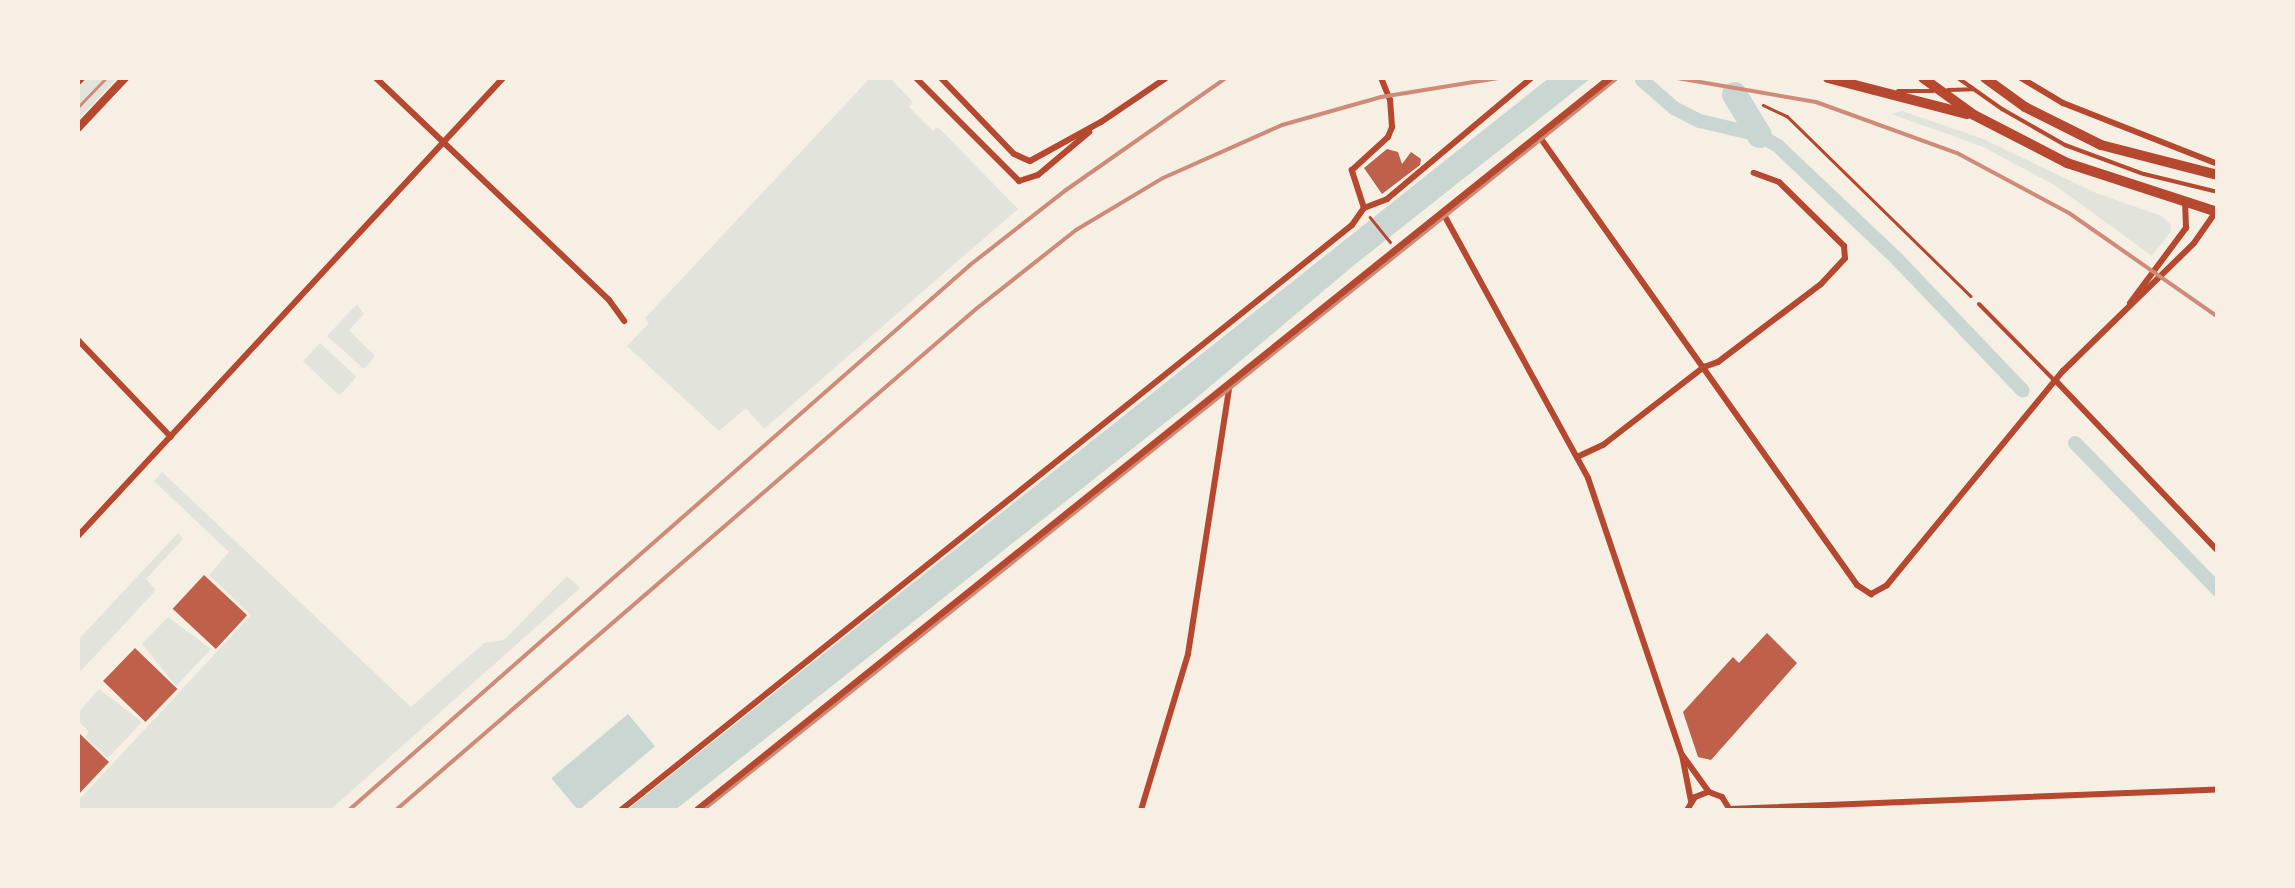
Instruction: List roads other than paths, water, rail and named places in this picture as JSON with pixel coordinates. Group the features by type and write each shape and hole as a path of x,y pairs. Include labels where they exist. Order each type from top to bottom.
{"main road":[{"path":"1830,78 1974,115"},
{"path":"1923,78 1974,115 2067,163 2217,211"},
{"path":"1985,78 2025,107 2101,145 2144,160 2218,175"}],"street":[{"path":"78,128 125,78"},
{"path":"376,78 609,300 624,322"},
{"path":"78,536 503,78"},
{"path":"916,78 1020,181 1038,175 1102,122 1166,78"},
{"path":"941,78 1014,154 1030,160 1102,122"},
{"path":"1364,208 1352,170 1388,137 1392,127 1390,100 1381,78"},
{"path":"620,810 1352,225 1364,208 1386,198 1532,78"},
{"path":"698,810 1229,389 1611,78"},
{"path":"2025,79 2063,102 2218,164"},
{"path":"982,146 992,143 996,134"},
{"path":"1539,136 1857,585 1871,594 1886,586 2056,382 2194,243 2217,211"},
{"path":"1577,456 1603,445 1704,367 1718,362 1806,295 1845,258 1844,246 1779,182 1754,173"},
{"path":"2121,316 2186,228 2185,203"},
{"path":"1444,213 1577,456 1682,754 1687,807 1709,792"},
{"path":"78,340 172,437"},
{"path":"2056,382 2218,551"},
{"path":"1141,810 1188,654 1229,389"},
{"path":"1682,754 1709,792 1722,797 1730,810 2218,789"}],"lane":[{"path":"1958,78 2031,127 2092,156 2218,192"},
{"path":"1863,89 1973,89"},
{"path":"1979,304 2056,382"}],"waterway":[{"path":"1642,80 1674,108 1700,121 1759,135 1778,146 1897,259 2023,391"},
{"path":"1734,94 1759,135"},
{"path":"2075,443 2218,590"}],"tram line":[{"path":"78,107 106,78"},
{"path":"703,810 1617,78"}],"railway":[{"path":"349,810 970,265 1066,190 1226,78"},
{"path":"396,810 976,309 1076,230 1163,178 1282,125 1381,97 1498,78"},
{"path":"1677,78 1816,102 1957,153 2069,213 2218,317"}]}
